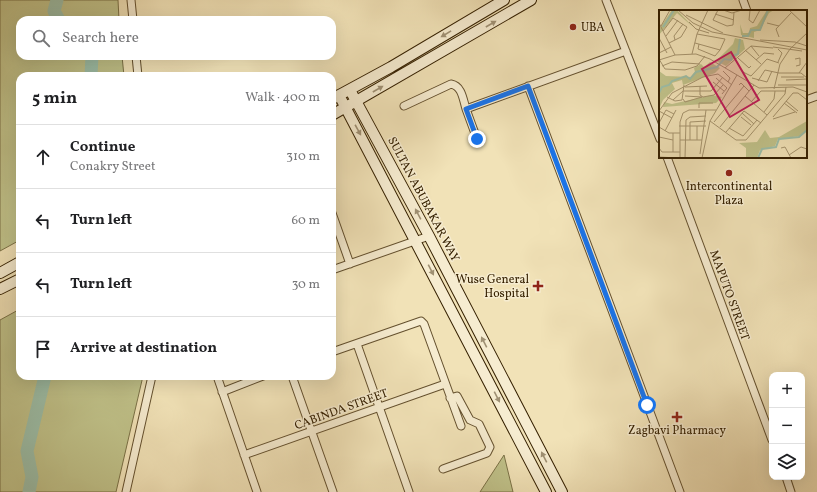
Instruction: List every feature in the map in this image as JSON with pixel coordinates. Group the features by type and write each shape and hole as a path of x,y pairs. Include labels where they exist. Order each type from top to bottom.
{"main road":[{"path":"504,0 336,97 346,108 417,241 546,492"},
{"path":"336,113 531,0"},
{"name":"SULTAN ABUBAKAR WAY","path":"350,90 429,236 562,492"},
{"path":"0,273 16,264"},
{"path":"0,289 16,281"}],"street":[{"path":"131,0 133,16"},
{"path":"606,0 659,136"},
{"path":"743,0 747,10"},
{"path":"466,109 626,51"},
{"path":"136,60 138,72"},
{"path":"404,106 451,84 458,87 477,139"},
{"path":"528,86 680,492"},
{"path":"807,100 817,96"},
{"name":"MAPUTO STREET","path":"667,158 769,432"},
{"path":"336,224 350,264"},
{"path":"336,269 429,236"},
{"path":"336,351 421,321 424,324 461,426"},
{"path":"357,344 409,492"},
{"path":"126,492 151,380"},
{"path":"218,380 258,492"},
{"path":"222,392 253,380"},
{"path":"293,380 333,492"},
{"name":"CABINDA STREET","path":"244,455 445,384"},
{"path":"443,470 487,453 490,447 479,424 470,420 457,396 450,398"},
{"path":"787,480 791,492"}],"green space":[{"path":"0,0 118,0 119,16 16,16 16,60 122,60 124,72 16,72 16,242 0,251"},
{"path":"16,311 16,380 142,380 116,492 0,492 0,320"},
{"path":"504,455 513,492 480,492"}],"waterway":[{"path":"57,0 54,11 57,16"},
{"path":"91,72 92,60"},
{"path":"29,492 32,477 27,451 44,380"}],"place":[{"name":"UBA","path":"573,27"},
{"name":"Intercontinental Plaza","path":"729,173"},
{"name":"Wuse General Hospital","path":"538,286"},
{"name":"Zagbavi Pharmacy","path":"677,417"}],"route":[{"path":"477,139 466,109 528,86 606,290 647,405"}]}
